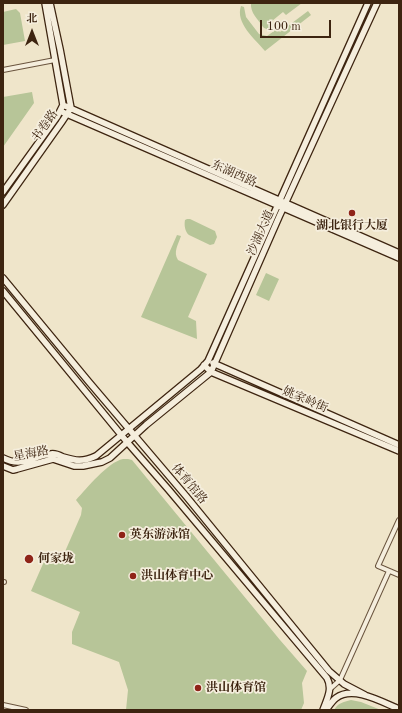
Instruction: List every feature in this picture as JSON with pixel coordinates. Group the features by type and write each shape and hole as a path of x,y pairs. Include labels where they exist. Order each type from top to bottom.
{"main road":[{"name":"书卷路","path":"3,192 64,105 45,3"},
{"name":"书卷路","path":"3,205 70,108 60,49 50,3"},
{"name":"沙湖大道","path":"127,442 211,372 368,3"},
{"name":"沙湖大道","path":"121,435 201,369 206,363 376,3"},
{"name":"东湖西路","path":"64,105 399,258"},
{"name":"东湖西路","path":"60,111 399,253"},
{"name":"体育馆路","path":"3,278 128,429 186,496 329,671 344,684 365,695"},
{"name":"体育馆路","path":"3,291 121,435 168,488 327,678 330,689"},
{"name":"姚家岭街","path":"206,363 215,364 399,445"},
{"name":"姚家岭街","path":"206,363 211,372 399,452"},
{"name":"星海路","path":"3,458 14,462 22,462 52,454 73,460 85,460 99,454 121,435"},
{"name":"星海路","path":"3,466 13,470 53,459 78,466 91,465 110,458 127,442"},
{"path":"323,710 330,689"},
{"path":"326,710 333,700 340,695 352,693 365,695 399,709"}],"street":[{"path":"3,70 55,60"},
{"path":"399,520 378,566 399,575"},
{"path":"330,689 340,680 390,571"},
{"path":"3,705 26,710"}],"green space":[{"path":"251,3 302,3 286,15 283,12 272,21 271,28 266,29 255,16"},
{"path":"241,6 244,7 246,17 259,34 267,36 277,29 280,32 308,11 311,15 265,51 243,25 240,12"},
{"path":"16,9 20,13 25,41 3,45 3,12"},
{"path":"32,92 34,103 3,147 3,97"},
{"path":"187,219 215,231 217,237 214,244 210,245 189,235 185,226 185,220"},
{"path":"177,235 181,236 176,251 178,260 207,274 188,317 196,321 197,339 141,317"},
{"path":"266,273 279,279 269,301 256,295"},
{"name":"洪山体育中心","path":"123,459 132,460 307,671 302,683 304,703 301,710 126,710 128,690 119,662 72,644 72,632 80,612 31,591 46,557 60,563 81,515 82,508 76,500 104,470 117,461"},
{"path":"351,700 361,702 381,710 334,710 341,703"}],"place":[{"name":"湖北银行大厦","path":"352,213"},
{"name":"英东游泳馆","path":"122,535"},
{"name":"何家垅","path":"29,559"},
{"name":"洪山体育中心","path":"133,576"},
{"name":"洪山体育馆","path":"198,688"}]}
